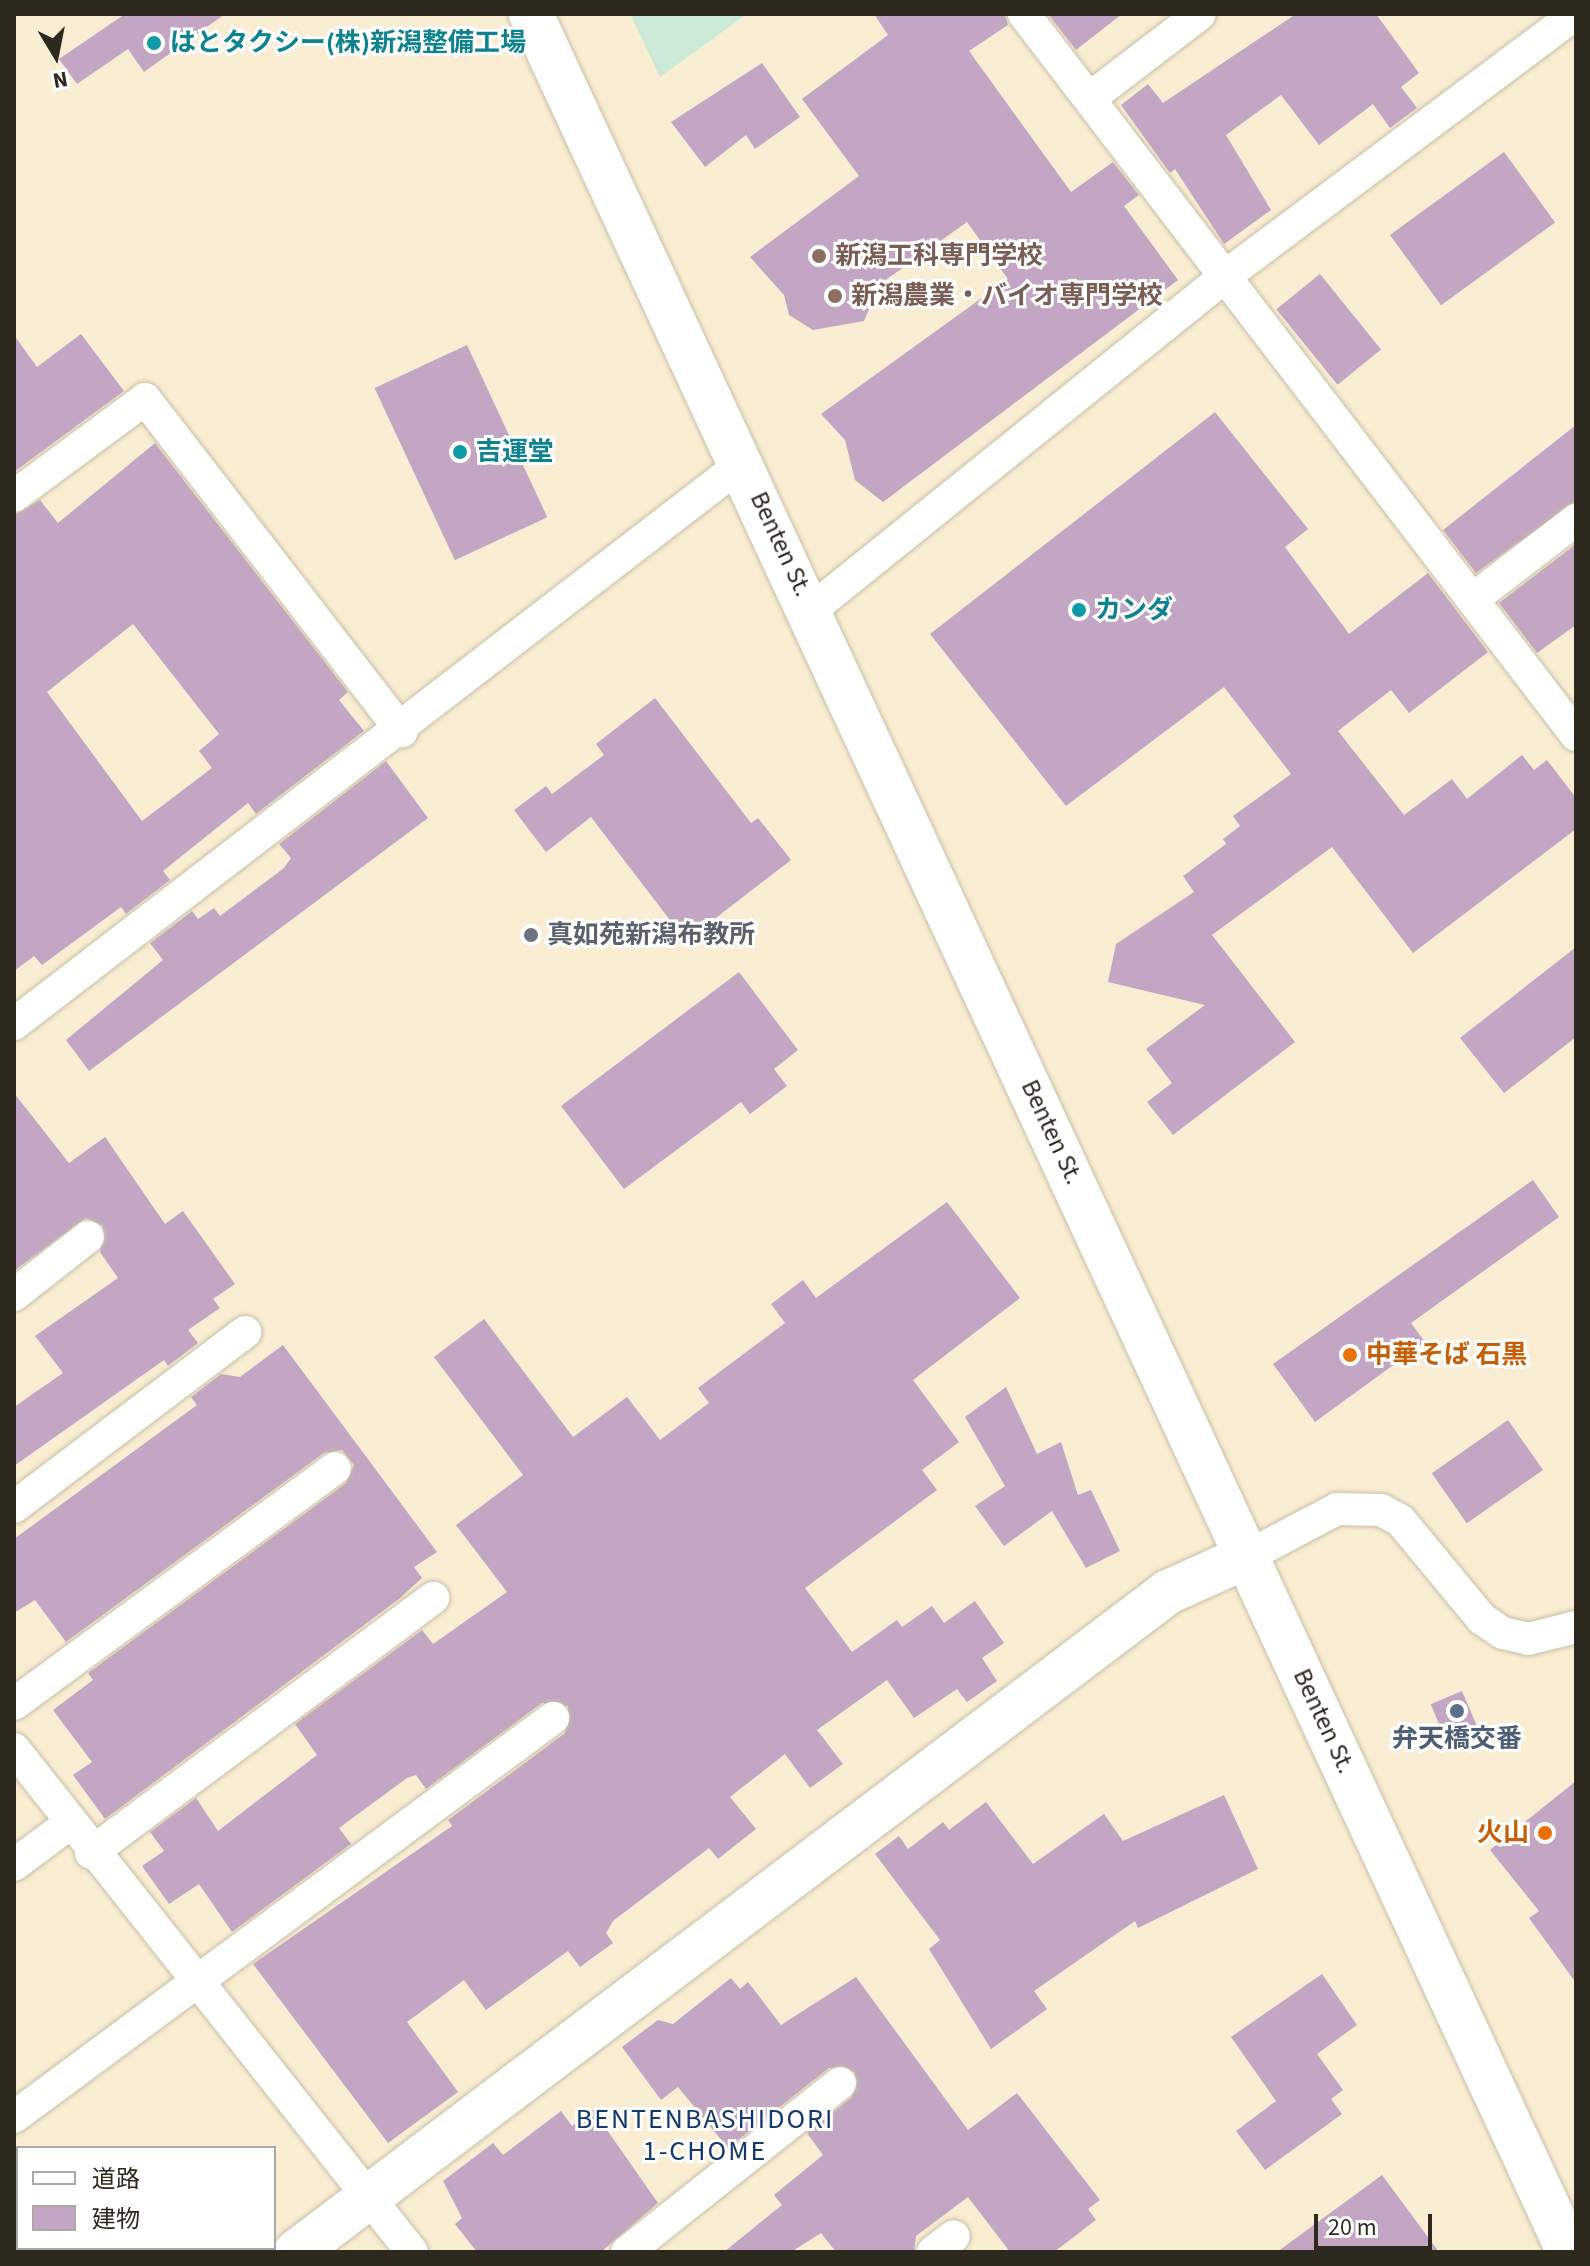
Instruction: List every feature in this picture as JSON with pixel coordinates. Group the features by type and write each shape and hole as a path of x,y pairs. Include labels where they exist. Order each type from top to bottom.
{"street":[{"name":"Benten St.","path":"531,14 743,463 1569,2252"},
{"path":"1024,14 1228,274 1576,735"},
{"path":"1090,98 1200,14"},
{"path":"811,610 1228,274 1575,14"},
{"path":"14,496 145,399 402,731"},
{"path":"14,1024 402,731 743,463"},
{"path":"1473,599 1576,520"},
{"path":"14,1295 88,1237"},
{"path":"14,1507 245,1332"},
{"path":"14,1704 335,1468"},
{"path":"296,2252 1168,1592 1248,1556 1337,1509 1381,1510 1400,1520 1482,1619 1503,1633 1528,1639 1576,1627"},
{"path":"91,1853 433,1598"},
{"path":"14,2117 198,1984 553,1718"},
{"path":"14,1749 91,1853 370,2195 412,2252"},
{"path":"14,1865 69,1824"},
{"path":"627,2252 840,2083"}],"green space":[{"path":"630,14 747,14 660,77"}],"building":[{"name":"はとタクシー(株)新潟整備工場","path":"125,14 225,14 144,72 128,49 77,84 59,59"},
{"path":"874,14 1005,14 1008,25 969,51 1071,192 1113,162 1139,195 1124,206 1178,280 883,502 855,480 845,440 821,414 1008,279 967,222 880,284 864,321 813,330 789,315 784,295 750,257 859,176 802,99 888,35"},
{"path":"1048,14 1122,14 1076,50"},
{"path":"1296,14 1376,14 1419,73 1401,87 1417,108 1390,128 1373,104 1319,145 1281,95 1226,135 1271,210 1224,244 1175,169 1170,173 1121,105 1148,84 1163,103"},
{"path":"762,63 800,117 755,149 746,135 705,167 671,122"},
{"path":"1504,152 1555,222 1441,305 1390,235"},
{"path":"1320,274 1381,349 1338,385 1276,309"},
{"path":"81,334 124,391 14,472 14,335 37,367"},
{"name":"吉運堂","path":"467,345 547,517 455,560 375,388"},
{"path":"1215,412 1308,529 1285,547 1349,634 1428,573 1488,652 1409,713 1391,690 1338,731 1404,815 1452,779 1467,799 1522,755 1534,770 1547,760 1576,798 1576,829 1413,953 1332,847 1212,935 1295,1042 1173,1135 1147,1102 1172,1083 1146,1049 1205,1005 1108,982 1116,944 1194,892 1183,876 1226,844 1223,839 1240,826 1233,816 1291,774 1224,687 1066,806 930,634"},
{"path":"1576,425 1576,501 1476,573 1443,530"},
{"path":"155,443 348,692 339,700 364,731 256,814 248,803 163,871 170,880 126,914 121,907 42,965 34,956 14,971 14,515 40,500 58,523","holes":["133,624 219,734 199,751 212,768 142,821 47,692"]},
{"path":"1576,544 1576,625 1537,653 1499,603"},
{"path":"655,698 751,823 758,818 791,860 686,941 591,817 546,852 514,810 546,786 552,794 604,755 596,744"},
{"path":"386,761 428,818 89,1071 66,1040 163,960 150,943 192,911 198,919 214,908 220,916 284,868 291,858 279,844"},
{"path":"1576,947 1576,1037 1504,1093 1460,1038"},
{"path":"739,972 798,1050 774,1069 787,1086 750,1114 741,1102 624,1189 561,1106"},
{"path":"14,1093 69,1163 105,1137 165,1224 183,1211 235,1284 213,1299 220,1308 188,1330 198,1343 168,1366 164,1360 14,1466 14,1407 63,1373 35,1336 118,1278 100,1252 103,1226 86,1218 14,1271"},
{"path":"1533,1180 1559,1217 1411,1323 1425,1342 1315,1422 1273,1364"},
{"path":"947,1202 1020,1298 913,1380 959,1442 922,1470 937,1490 805,1588 852,1652 897,1620 902,1627 932,1606 944,1623 975,1601 1004,1643 982,1658 997,1681 967,1702 957,1689 914,1718 887,1680 817,1730 843,1764 810,1788 785,1754 730,1797 756,1829 718,1859 709,1848 613,1921 606,1933 613,1943 580,1967 568,1951 486,2010 464,1980 407,2022 458,2092 388,2143 253,1964 452,1826 448,1820 565,1733 568,1706 542,1703 426,1789 416,1775 407,1778 339,1828 351,1844 232,1932 199,1884 169,1904 142,1866 164,1851 150,1832 196,1798 218,1831 317,1755 295,1724 422,1630 433,1644 507,1592 456,1525 523,1475 434,1357 484,1319 573,1437 627,1397 660,1440 709,1403 698,1388 785,1323 771,1304 803,1280 816,1298"},
{"path":"283,1345 437,1552 414,1567 422,1578 399,1599 105,1819 73,1775 92,1762 53,1710 93,1680 88,1673 346,1483 354,1465 342,1450 324,1453 66,1642 35,1600 14,1613 14,1539 197,1405 191,1397 221,1374 240,1377"},
{"path":"1006,1387 1037,1454 1061,1442 1078,1495 1091,1490 1120,1551 1086,1568 1052,1511 1004,1546 975,1506 1005,1486 965,1417"},
{"path":"1508,1420 1543,1470 1467,1523 1432,1473"},
{"name":"弁天橋交番","path":"1462,1691 1478,1728 1446,1741 1431,1704"},
{"path":"1576,1781 1576,1983 1529,1918 1539,1911 1490,1850"},
{"path":"1224,1795 1258,1869 1138,1928 1135,1921 1034,1991 1047,2009 991,2049 929,1949 940,1940 875,1854 899,1836 908,1849 943,1822 949,1830 986,1802 1033,1864 1104,1814 1123,1841"},
{"path":"1322,1974 1357,2025 1317,2054 1343,2090 1331,2099 1342,2114 1265,2170 1236,2131 1276,2101 1231,2037"},
{"path":"856,1977 968,2130 1017,2093 1100,2200 1088,2209 1096,2220 1054,2252 1010,2252 968,2197 916,2236 914,2252 836,2252 821,2233 791,2252 724,2252 782,2205 774,2195 823,2155 807,2133 852,2097 855,2072 829,2068 728,2148 678,2087 661,2100 622,2047 658,2020 673,2024 731,1978 740,1989 748,1982 781,2025"},
{"path":"593,2110 658,2203 601,2252 477,2252 455,2224 462,2218 443,2181 493,2143 503,2155 561,2111 572,2126"},
{"path":"1382,2175 1439,2252 1277,2252"}],"place":[{"name":"はとタクシー(株)新潟整備工場","path":"154,43"},
{"name":"新潟工科専門学校","path":"819,256"},
{"name":"新潟農業・バイオ専門学校","path":"835,296"},
{"name":"吉運堂","path":"460,452"},
{"name":"カンダ","path":"1079,610"},
{"name":"真如苑新潟布教所","path":"531,935"},
{"name":"中華そば 石黒","path":"1350,1355"},
{"name":"弁天橋交番","path":"1457,1711"},
{"name":"火山","path":"1545,1833"}],"district":[{"name":"BENTENBASHIDORI 1-CHOME","path":"705,2135"}]}
